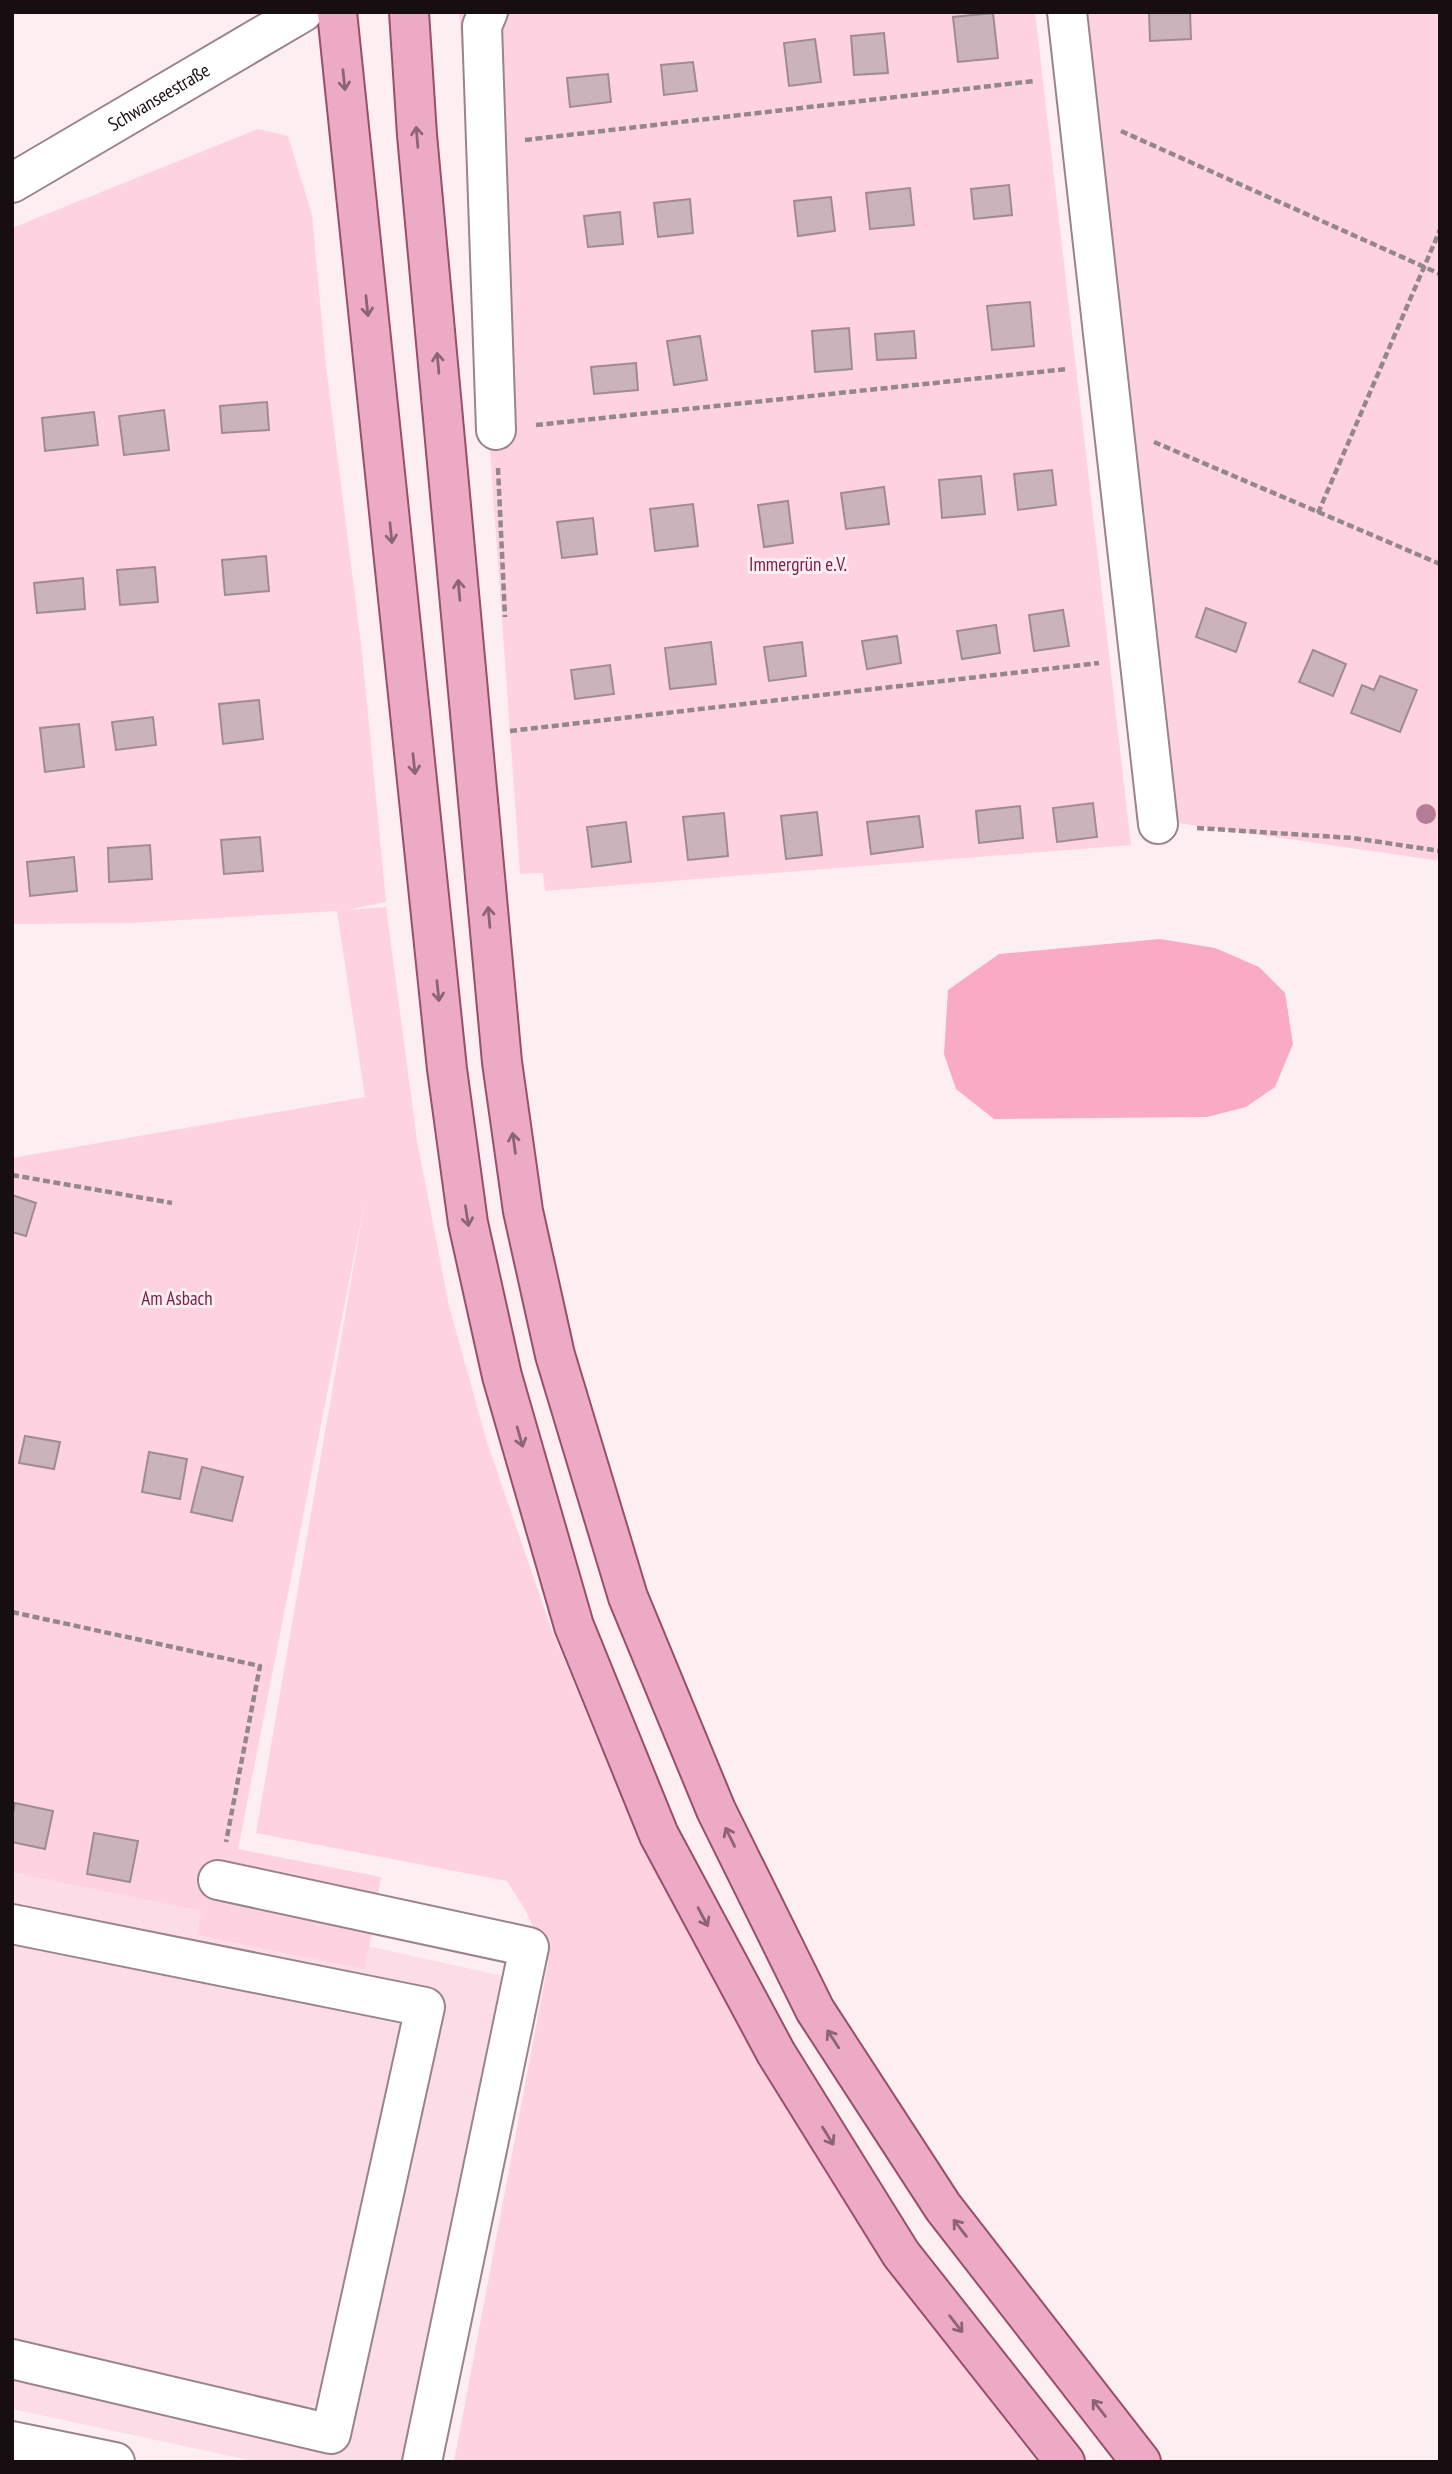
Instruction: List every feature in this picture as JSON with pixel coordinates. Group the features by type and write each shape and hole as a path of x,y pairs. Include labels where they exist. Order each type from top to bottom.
{"main road":[{"path":"337,12 447,1069 468,1223 502,1376 573,1626 659,1835 776,2053 901,2254 1065,2462"},
{"path":"409,12 419,163 502,1062 523,1211 555,1355 628,1597 716,1810 815,2010 943,2207 1141,2462"}],"street":[{"name":"Schwanseestraße","path":"12,183 303,12"},
{"path":"488,12 482,26 496,430"},
{"path":"1067,12 1158,824"},
{"path":"218,1880 529,1947 422,2462"},
{"path":"12,1924 425,2007 331,2434 12,2359"},
{"path":"12,2441 115,2462"}],"path":[{"path":"486,144 1076,94 1440,274"},
{"path":"1318,513 1440,230"},
{"path":"505,621 496,430 1107,366"},
{"path":"1144,438 1440,564"},
{"path":"510,731 1138,657"},
{"path":"1158,824 1353,838 1440,851"},
{"path":"12,1175 172,1203"},
{"path":"12,1612 260,1666 218,1880"}],"shaded area":[{"path":"1160,939 1215,948 1259,967 1285,993 1293,1044 1275,1087 1246,1107 1207,1117 994,1119 956,1089 944,1054 948,990 999,954"},
{"path":"12,1868 508,1977 414,2462 258,2462 12,2409"}],"green space":[{"name":"Immergrün e.V.","path":"459,12 1035,12 1131,845 545,891 543,873 520,874"},
{"path":"1077,12 1440,12 1440,861 1164,821"},
{"name":"Am Asbach","path":"258,129 288,136 312,215 326,366 362,652 386,902 347,910 386,907 417,1141 449,1306 487,1442 552,1631 611,1773 677,1909 771,2083 882,2259 1037,2462 454,2462 548,1963 527,1913 507,1881 256,1833 365,1200 238,1849 381,1877 365,1969 197,1935 201,1911 12,1872 12,1158 365,1097 337,911 130,923 12,924 12,228"}],"building":[{"path":"1149,12 1190,12 1191,39 1150,41"},
{"path":"993,13 998,58 958,62 953,17"},
{"path":"884,33 888,73 854,75 851,36"},
{"path":"815,39 821,82 789,86 784,43"},
{"path":"693,62 697,91 664,95 661,65"},
{"path":"608,74 611,102 570,107 567,78"},
{"path":"1009,185 1012,215 974,219 971,189"},
{"path":"910,188 914,225 870,229 866,193"},
{"path":"831,197 835,231 798,236 794,201"},
{"path":"690,199 693,233 658,237 654,203"},
{"path":"620,212 623,244 588,247 584,216"},
{"path":"1030,302 1034,346 992,350 987,306"},
{"path":"849,328 852,369 815,372 812,331"},
{"path":"914,331 916,358 877,360 875,334"},
{"path":"700,336 707,380 674,385 667,341"},
{"path":"636,363 638,390 594,394 591,367"},
{"path":"267,402 269,430 222,433 220,406"},
{"path":"164,410 169,450 124,455 119,416"},
{"path":"94,412 98,445 45,451 42,418"},
{"path":"1052,470 1056,505 1018,510 1014,474"},
{"path":"981,476 985,514 942,518 939,480"},
{"path":"884,487 889,524 846,529 841,493"},
{"path":"788,501 793,543 764,547 758,505"},
{"path":"693,504 698,546 655,551 650,509"},
{"path":"593,518 597,554 562,558 557,522"},
{"path":"266,556 269,591 225,595 222,560"},
{"path":"155,567 158,602 120,605 117,570"},
{"path":"83,578 85,609 37,613 34,583"},
{"path":"1206,608 1246,623 1236,652 1196,637"},
{"path":"1063,610 1069,646 1034,651 1029,615"},
{"path":"996,625 1000,653 962,659 957,631"},
{"path":"897,636 901,663 867,669 862,641"},
{"path":"711,642 716,684 670,689 665,648"},
{"path":"802,642 806,676 769,681 764,647"},
{"path":"1313,650 1346,664 1333,696 1299,682"},
{"path":"610,665 614,694 575,699 571,670"},
{"path":"1380,676 1417,690 1400,732 1351,713 1362,685 1374,690"},
{"path":"259,700 263,739 223,744 219,704"},
{"path":"153,717 156,745 116,750 112,722"},
{"path":"79,724 84,767 45,772 40,728"},
{"path":"1093,803 1097,837 1057,842 1053,808"},
{"path":"1020,806 1023,838 979,843 976,811"},
{"path":"817,812 822,855 786,859 781,816"},
{"path":"724,813 728,856 688,860 683,817"},
{"path":"919,816 923,847 871,854 867,822"},
{"path":"626,822 631,862 592,867 587,827"},
{"path":"260,837 263,871 224,874 221,840"},
{"path":"150,845 152,879 109,882 108,848"},
{"path":"74,857 77,891 30,896 27,862"},
{"path":"12,1195 36,1203 26,1236 12,1232"},
{"path":"25,1436 60,1442 54,1469 19,1463"},
{"path":"149,1452 187,1459 180,1499 142,1492"},
{"path":"202,1467 243,1477 232,1521 191,1512"},
{"path":"15,1803 53,1811 45,1849 12,1842"},
{"path":"94,1833 138,1841 130,1882 87,1874"}]}
